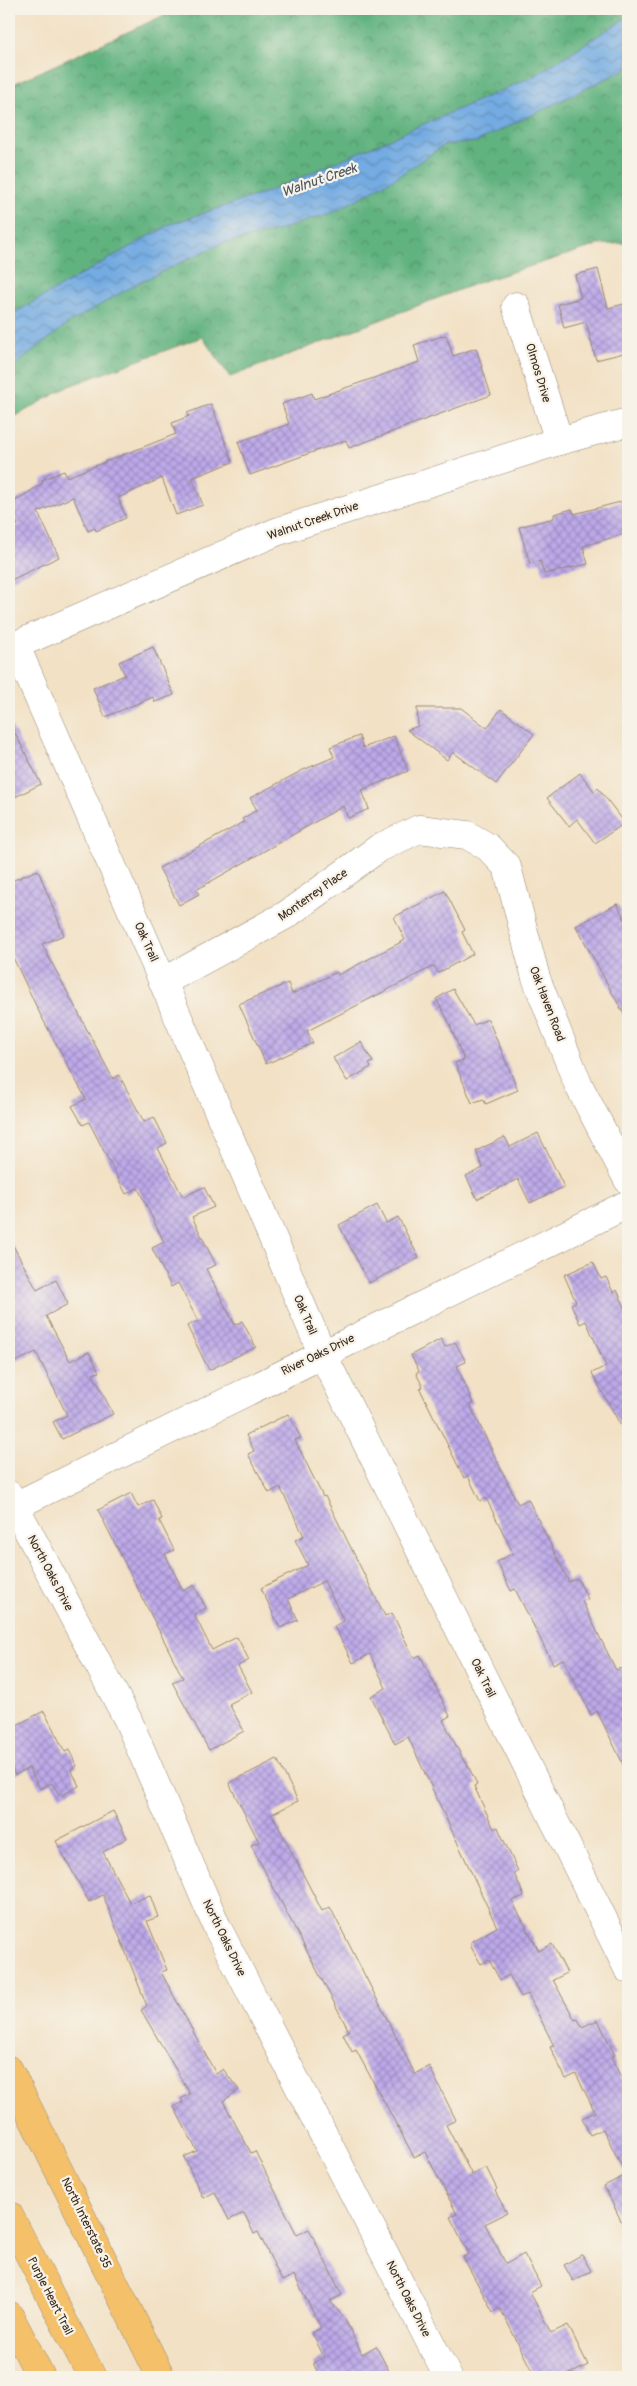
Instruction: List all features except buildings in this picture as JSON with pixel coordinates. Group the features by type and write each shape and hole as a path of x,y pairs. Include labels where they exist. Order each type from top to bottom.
{"main road":[{"name":"North Interstate 35","path":"9,2070 161,2377"},
{"name":"Purple Heart Trail","path":"9,2215 92,2377"},
{"path":"9,2315 41,2377"}],"street":[{"name":"Olmos Drive","path":"516,306 559,441"},
{"name":"Walnut Creek Drive","path":"12,646 276,532 559,441 628,422"},
{"name":"Oak Trail","path":"12,646 163,982 322,1353 628,1969"},
{"name":"Monterrey Place","path":"163,982 286,915 378,848 419,829 467,835"},
{"name":"Oak Haven Road","path":"467,835 488,847 507,867 536,978 578,1084 628,1180"},
{"name":"River Oaks Drive","path":"11,1503 628,1204"},
{"name":"North Oaks Drive","path":"11,1503 128,1720 217,1927 448,2377"}],"green space":[{"path":"178,9 628,9 628,243 598,245 480,282 230,377 202,337 69,386 9,420 9,86"}],"water":[{"name":"Walnut Creek","path":"628,18 628,68 476,142 444,145 400,175 336,211 277,231 218,245 138,283 69,323 9,370 9,316 168,225 267,192 532,77"}]}
